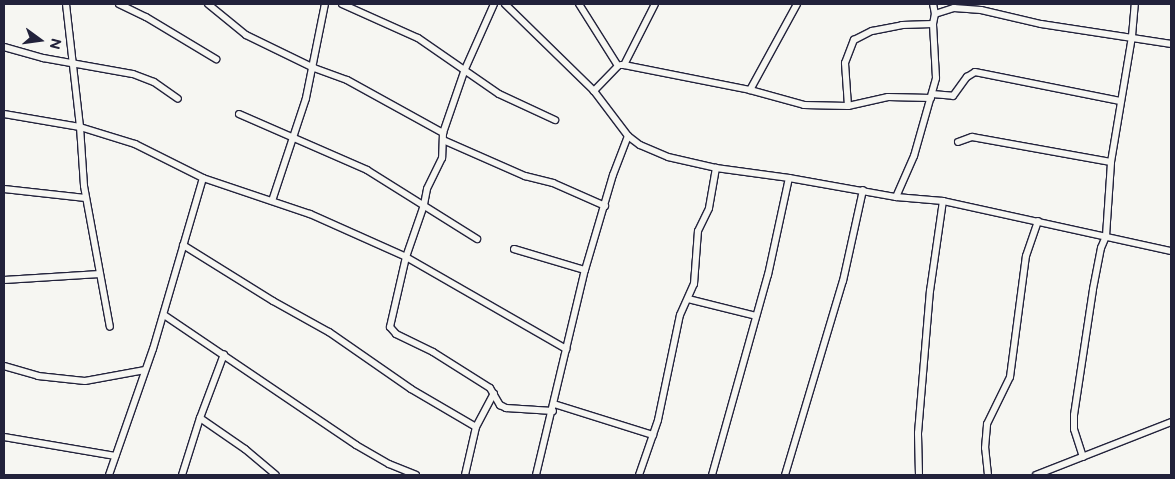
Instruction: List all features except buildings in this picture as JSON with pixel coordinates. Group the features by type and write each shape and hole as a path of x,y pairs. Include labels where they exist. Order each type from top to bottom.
{"street":[{"path":"66,4 86,198 110,327"},
{"path":"119,4 146,17 216,59"},
{"path":"208,4 246,35 314,68 347,80 443,137 525,176 553,183 605,206"},
{"path":"272,201 314,68 325,4"},
{"path":"342,4 418,38 499,94 554,120"},
{"path":"494,4 465,69 443,137 442,158 427,189 424,205 406,256 390,330 479,380 490,388 500,405 506,408 553,408 653,435"},
{"path":"505,4 594,91 628,136 640,145 668,157 716,168 789,178 896,197 943,201 1171,251"},
{"path":"579,4 621,66 750,90 804,105 848,106 888,97 954,96 967,77 976,72 1120,101"},
{"path":"594,91 621,66 655,4"},
{"path":"750,90 797,4"},
{"path":"896,197 914,156 936,78 933,24 935,14 933,4"},
{"path":"1083,456 1074,429 1074,415 1101,248 1106,236 1112,162 1120,101 1132,36 1135,4"},
{"path":"935,14 954,8 981,10 1041,24 1132,36 1171,44"},
{"path":"848,106 845,63 854,40 872,30 902,25 933,24"},
{"path":"4,46 43,58 72,61 86,66 133,74 154,82 178,99"},
{"path":"4,114 80,127 135,144 203,178 310,214 406,256 566,348"},
{"path":"239,114 367,170 477,239"},
{"path":"536,475 585,270 628,136"},
{"path":"958,142 972,137 1112,162"},
{"path":"639,475 653,435 680,315 694,284 698,231 709,208 716,168"},
{"path":"109,475 164,315 170,286 203,178"},
{"path":"712,475 768,275 789,178"},
{"path":"4,189 86,198"},
{"path":"785,475 843,281 863,190"},
{"path":"918,475 918,433 930,291 943,201"},
{"path":"988,475 987,424 1010,377 1026,256 1038,221"},
{"path":"184,245 273,301 328,332 411,389 476,427"},
{"path":"514,249 585,270"},
{"path":"4,280 100,274"},
{"path":"688,299 756,316"},
{"path":"164,315 356,445 389,464 416,475"},
{"path":"182,475 200,418 224,354"},
{"path":"4,366 38,376 85,381 145,370"},
{"path":"466,475 476,427 494,393"},
{"path":"200,418 245,449 276,475"},
{"path":"1036,475 1171,422"},
{"path":"4,437 114,456"}]}
